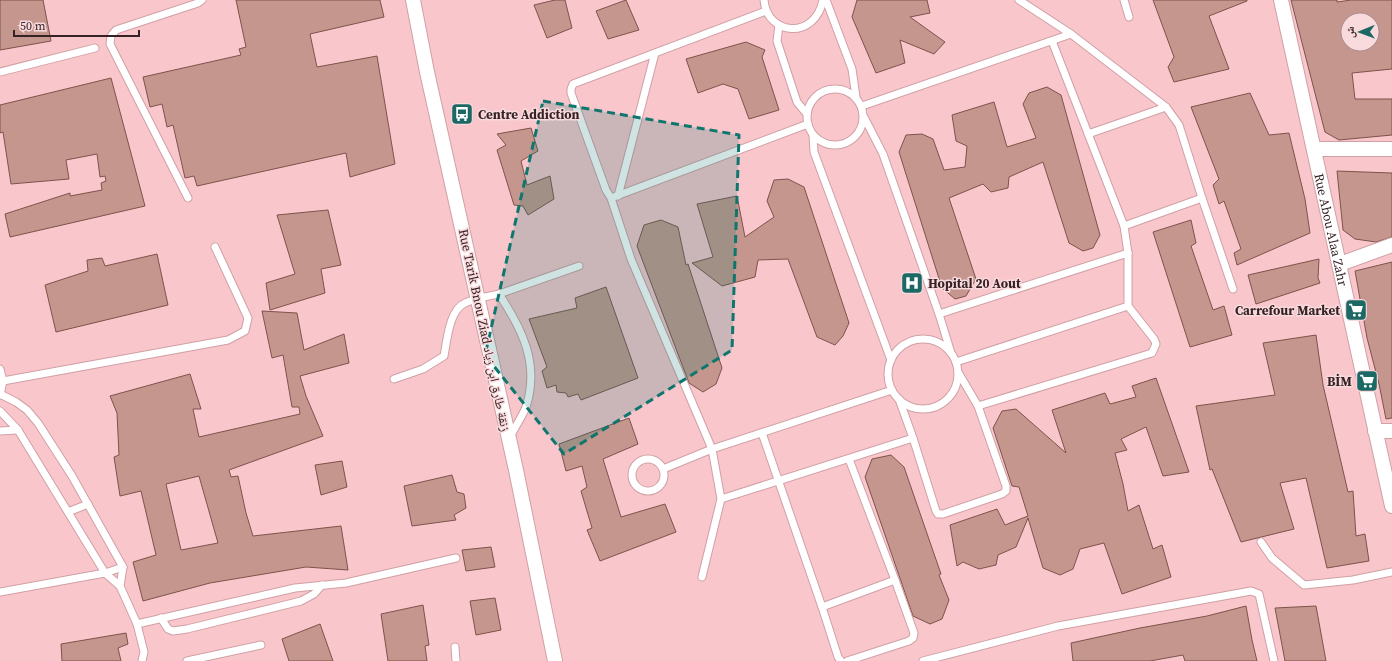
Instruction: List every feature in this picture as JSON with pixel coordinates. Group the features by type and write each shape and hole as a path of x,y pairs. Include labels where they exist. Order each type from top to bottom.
{"street":[{"name":"Rue Tarik Bnou Ziad زنقة طارق ابن زياد","path":"413,0 427,72 509,439 555,661"},
{"name":"Rue Abou Alaa Zahr","path":"1281,0 1340,264 1374,431 1392,506"},
{"path":"1314,149 1392,150"},
{"path":"1340,264 1392,245"},
{"path":"1374,431 1392,431"}],"lane":[{"path":"188,198 110,44 111,36 116,30 198,3 202,0"},
{"path":"764,0 766,11 771,19 779,25 789,28 798,28 808,25 816,19 825,0"},
{"path":"825,0 852,69 856,97"},
{"path":"1019,0 1071,34 1166,107 1179,125 1233,289"},
{"path":"1124,0 1129,17"},
{"path":"614,197 606,190 571,93 573,84 766,11"},
{"path":"779,25 777,41 797,102 807,114"},
{"path":"862,106 1071,34"},
{"path":"978,406 1152,353 1156,344 1154,339 1128,306 1128,253 1124,226 1052,41"},
{"path":"0,72 95,48"},
{"path":"655,53 614,197 631,259 712,449 721,499 702,577"},
{"path":"891,360 814,152 813,135 808,124 807,114 810,104 817,95 826,90 837,88 847,91 856,97 862,106 864,117 883,154 939,314 951,353 956,362 958,372 957,382 953,392 947,400 938,406 928,409 917,409 907,406 892,390 888,375 891,360 896,352 904,345 914,340 924,339 934,341 944,346 951,353"},
{"path":"1088,134 1166,107"},
{"path":"813,135 822,142 828,144 844,144 854,138 861,128 864,117"},
{"path":"614,197 808,124"},
{"path":"1124,226 1202,198"},
{"path":"3,381 228,340 245,331 248,318 215,247"},
{"path":"939,314 1128,253"},
{"path":"394,379 423,369 444,356 453,316 457,309 464,303 478,298 499,294 579,266"},
{"path":"499,294 523,339 530,362 531,382 526,408 509,439"},
{"path":"956,362 1128,306"},
{"path":"0,369 3,381 0,394 16,402 27,410 38,423 72,476 123,567 120,586"},
{"path":"899,399 938,514 943,514 1002,494 1006,491 1006,486 978,406 958,372"},
{"path":"663,469 712,449 892,390"},
{"path":"0,411 18,430 105,573 120,586 137,624 144,652 142,661"},
{"path":"0,431 18,430"},
{"path":"762,433 838,657 841,661"},
{"path":"721,499 913,438"},
{"path":"648,458 654,460 659,463 663,469 664,475 662,481 654,490 641,490 632,480 633,468 636,463 642,459 648,458"},
{"path":"847,661 909,641 913,638 914,633 849,458"},
{"path":"68,512 88,504"},
{"path":"1261,542 1272,558 1304,585 1353,580 1392,572"},
{"path":"137,624 296,588 346,583 456,558"},
{"path":"0,592 105,573 123,567"},
{"path":"822,607 895,580"},
{"path":"161,618 168,630 173,631 187,629 301,600 314,594 322,585"},
{"path":"923,661 1058,626 1251,591 1259,594 1274,661"},
{"path":"187,661 260,645"},
{"path":"455,647 456,661"}],"highlighted area":[{"path":"543,101 739,135 732,350 564,454 485,355"}],"building":[{"path":"0,0 43,0 51,41 0,50"},
{"path":"236,0 380,0 384,17 310,34 317,67 377,56 395,164 350,177 346,153 197,186 194,176 185,178 173,125 167,127 162,104 150,107 143,77 241,55 239,49 246,47"},
{"path":"555,0 565,0 572,28 547,38 534,5"},
{"path":"626,0 639,30 608,39 596,11"},
{"path":"857,0 927,0 930,13 910,17 945,42 934,54 900,40 905,63 876,73 852,17"},
{"path":"1153,0 1247,0 1209,16 1229,69 1174,82 1168,67 1174,57"},
{"path":"1291,0 1337,0 1337,2 1351,0 1392,0 1392,69 1352,73 1355,99 1392,99 1392,135 1339,140 1325,132"},
{"path":"746,42 765,50 762,57 779,110 749,119 738,89 723,84 698,93 686,59"},
{"path":"111,78 145,206 10,237 5,214 70,193 70,196 102,190 101,183 106,181 105,176 100,177 97,154 66,160 69,179 11,184 3,132 0,133 0,105"},
{"path":"1047,87 1061,95 1100,235 1093,248 1083,251 1069,243 1043,162 1009,177 1008,188 991,192 983,184 949,198 976,279 966,296 955,299 942,288 899,152 906,135 922,134 933,139 944,170 965,167 967,146 956,141 952,115 994,102 1007,147 1036,138 1023,104 1029,93"},
{"path":"1250,93 1269,135 1289,133 1305,199 1310,233 1237,265 1234,253 1241,249 1224,201 1219,204 1213,185 1219,179 1191,107"},
{"path":"531,128 538,151 521,161 527,185 550,176 554,199 528,215 523,206 514,205 497,150 506,145 497,134"},
{"path":"1337,171 1392,173 1392,237 1376,242 1355,239 1343,230"},
{"path":"788,179 804,187 849,323 843,336 835,345 817,337 788,259 758,260 755,277 722,286 692,263 713,257 697,204 737,196 745,237 774,217 767,201 774,180"},
{"path":"328,210 341,265 321,269 325,293 270,310 266,283 295,274 277,215"},
{"path":"661,220 678,227 686,265 688,264 722,368 716,384 703,392 689,383 637,246 644,225"},
{"path":"1191,220 1196,243 1191,246 1213,310 1224,306 1232,335 1190,347 1153,232"},
{"path":"157,254 168,305 56,332 45,285 88,271 87,260 102,258 105,266"},
{"path":"1319,259 1318,278 1320,283 1256,304 1248,275"},
{"path":"1392,262 1392,418 1386,419 1367,338 1355,271"},
{"path":"606,287 638,378 581,400 578,394 568,397 566,393 557,392 556,385 547,388 542,371 547,367 529,319 577,308 575,298"},
{"path":"262,311 297,313 304,350 344,334 349,363 300,376 306,396 323,436 229,470 231,477 238,476 246,513 253,536 341,526 348,570 306,567 210,583 143,601 133,562 156,555 141,491 120,496 114,457 119,455 117,413 110,396 190,374 201,409 193,409 199,437 300,414 299,407 292,407 283,355 272,358","holes":["199,476 218,543 181,550 166,484"]},
{"path":"1316,335 1323,385 1348,492 1353,491 1356,536 1365,534 1369,561 1327,568 1306,478 1280,483 1294,529 1241,542 1212,469 1210,470 1196,406 1275,395 1263,343"},
{"path":"1156,378 1189,472 1163,476 1146,427 1121,439 1127,450 1115,453 1128,511 1139,505 1153,549 1162,545 1171,577 1122,594 1104,543 1080,549 1073,569 1060,575 1043,568 1028,518 1016,547 998,555 996,565 979,569 963,562 957,566 950,525 997,509 1005,525 1028,516 1019,487 1012,486 993,428 1002,411 1016,409 1066,453 1052,410 1105,393 1110,404 1136,397 1132,386"},
{"path":"629,418 638,444 603,459 621,517 665,504 676,532 600,561 587,530 592,528 581,491 587,487 582,466 566,471 559,444"},
{"path":"891,455 904,467 941,574 939,575 949,600 942,619 930,624 913,616 865,477 872,459"},
{"path":"342,461 347,487 321,495 315,465"},
{"path":"452,475 457,492 464,494 466,508 454,515 456,520 412,526 404,486"},
{"path":"491,547 495,567 466,571 462,550"},
{"path":"495,598 501,630 476,635 470,601"},
{"path":"423,605 429,645 425,646 427,661 388,661 381,614"},
{"path":"1246,606 1257,661 1185,661 1183,655 1150,661 1073,661 1071,643 1140,628 1207,616"},
{"path":"1316,606 1326,661 1285,661 1275,608"},
{"path":"320,624 333,661 289,661 282,639"},
{"path":"126,633 128,644 118,648 121,661 62,661 61,644"}],"place":[{"name":"Centre Addiction","path":"462,114"},
{"name":"Hopital 20 Aout","path":"912,283"},
{"name":"Carrefour Market","path":"1356,310"},
{"name":"BİM","path":"1367,381"}]}
